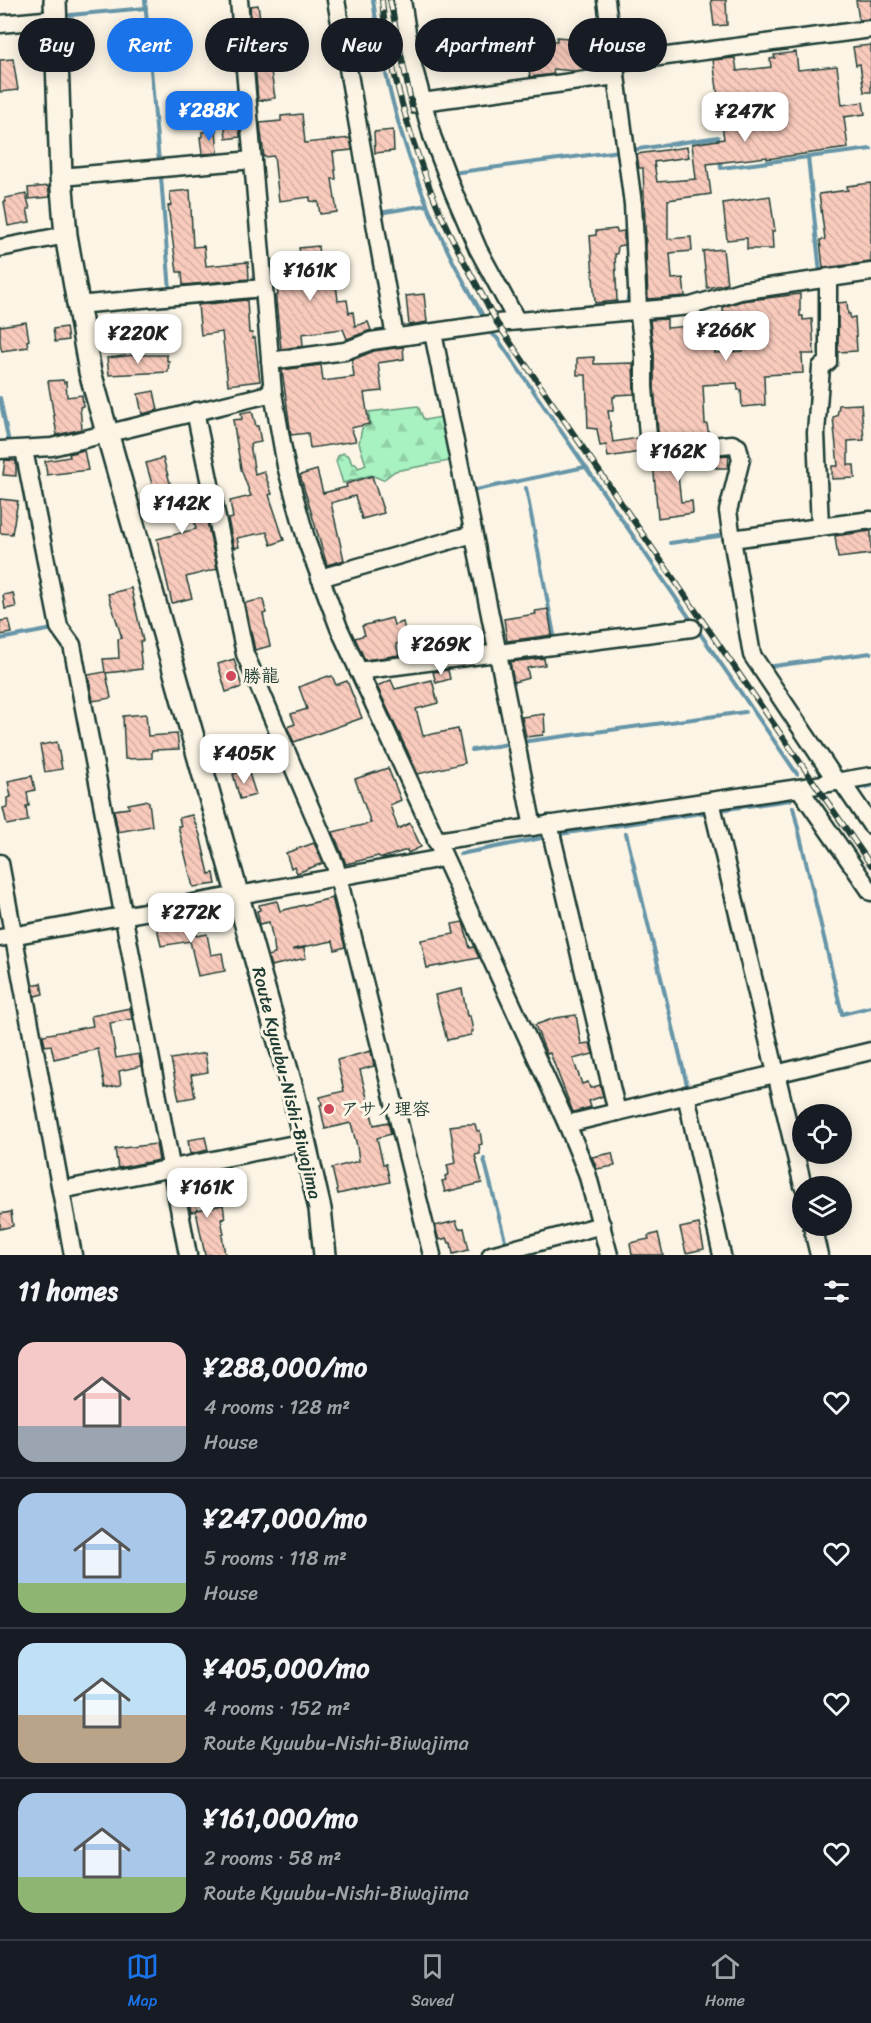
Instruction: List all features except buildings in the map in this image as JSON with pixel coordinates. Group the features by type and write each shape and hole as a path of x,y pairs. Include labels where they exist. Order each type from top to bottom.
{"main road":[{"name":"Route Kyuubu-Nishi-Biwajima","path":"55,9 61,177 66,235 90,372 292,1088 320,1209 326,1255"}],"street":[{"path":"240,0 273,393 286,466 307,542 339,628 358,671 567,1124 587,1173 609,1255"},
{"path":"336,0 395,337"},
{"path":"402,0 411,58 432,136 478,249 517,321"},
{"path":"606,0 608,18"},
{"path":"0,24 55,9"},
{"path":"667,61 871,29"},
{"path":"422,102 597,72"},
{"path":"615,72 633,204 638,309 644,354 644,387 650,448 655,452 732,444 738,447 741,459 728,511 752,655 871,825"},
{"path":"61,177 253,160"},
{"path":"0,248 66,235"},
{"path":"270,361 345,351 371,341 395,337 517,321 691,306 740,291 871,272"},
{"path":"819,527 816,433 821,367 828,362 828,277"},
{"path":"77,305 264,288"},
{"path":"433,333 497,653 617,1112"},
{"path":"0,450 52,447 273,393"},
{"path":"195,411 245,654 335,864 432,1255"},
{"path":"24,450 59,627 72,645 188,1255"},
{"path":"732,539 871,520"},
{"path":"320,578 473,534"},
{"path":"358,671 692,628"},
{"path":"436,840 871,776"},
{"path":"799,788 871,892"},
{"path":"711,801 801,1176"},
{"path":"7,937 443,858"},
{"path":"0,863 7,937 73,1255"},
{"path":"567,1124 871,1051"},
{"path":"686,1095 722,1255"},
{"path":"61,1190 305,1142"},
{"path":"491,1255 602,1225"},
{"path":"814,1236 819,1255"}],"green space":[{"path":"418,406 425,420 441,417 450,461 395,471 383,480 371,475 343,483 336,461 338,456 343,453 349,456 352,464 356,464 358,468 366,465 359,443 362,428 370,425 369,412"}],"waterway":[{"path":"145,0 159,162"},
{"path":"373,0 391,96 410,159 433,219 484,318"},
{"path":"70,15 146,8"},
{"path":"632,150 718,137 718,143"},
{"path":"720,159 721,168 871,149"},
{"path":"452,173 620,151"},
{"path":"808,157 820,273"},
{"path":"161,177 170,291"},
{"path":"379,213 427,205"},
{"path":"588,307 627,303 629,293"},
{"path":"489,331 497,338 693,623"},
{"path":"0,398 9,443"},
{"path":"471,491 585,467"},
{"path":"526,488 555,640"},
{"path":"670,543 726,535"},
{"path":"0,639 53,629 52,626"},
{"path":"697,629 797,774"},
{"path":"766,667 871,653"},
{"path":"521,742 745,712"},
{"path":"472,750 508,744"},
{"path":"854,789 871,786"},
{"path":"720,810 790,800"},
{"path":"793,807 842,1014 871,1007"},
{"path":"560,834 708,812"},
{"path":"626,833 688,1089"},
{"path":"460,854 547,837"},
{"path":"484,1159 506,1244"}],"railway":[{"path":"382,0 391,60 418,156 441,215 497,323 871,865"},
{"path":"390,0 413,112"}],"place":[{"name":"勝龍","path":"231,676"},
{"name":"アサノ理容","path":"329,1109"}]}
